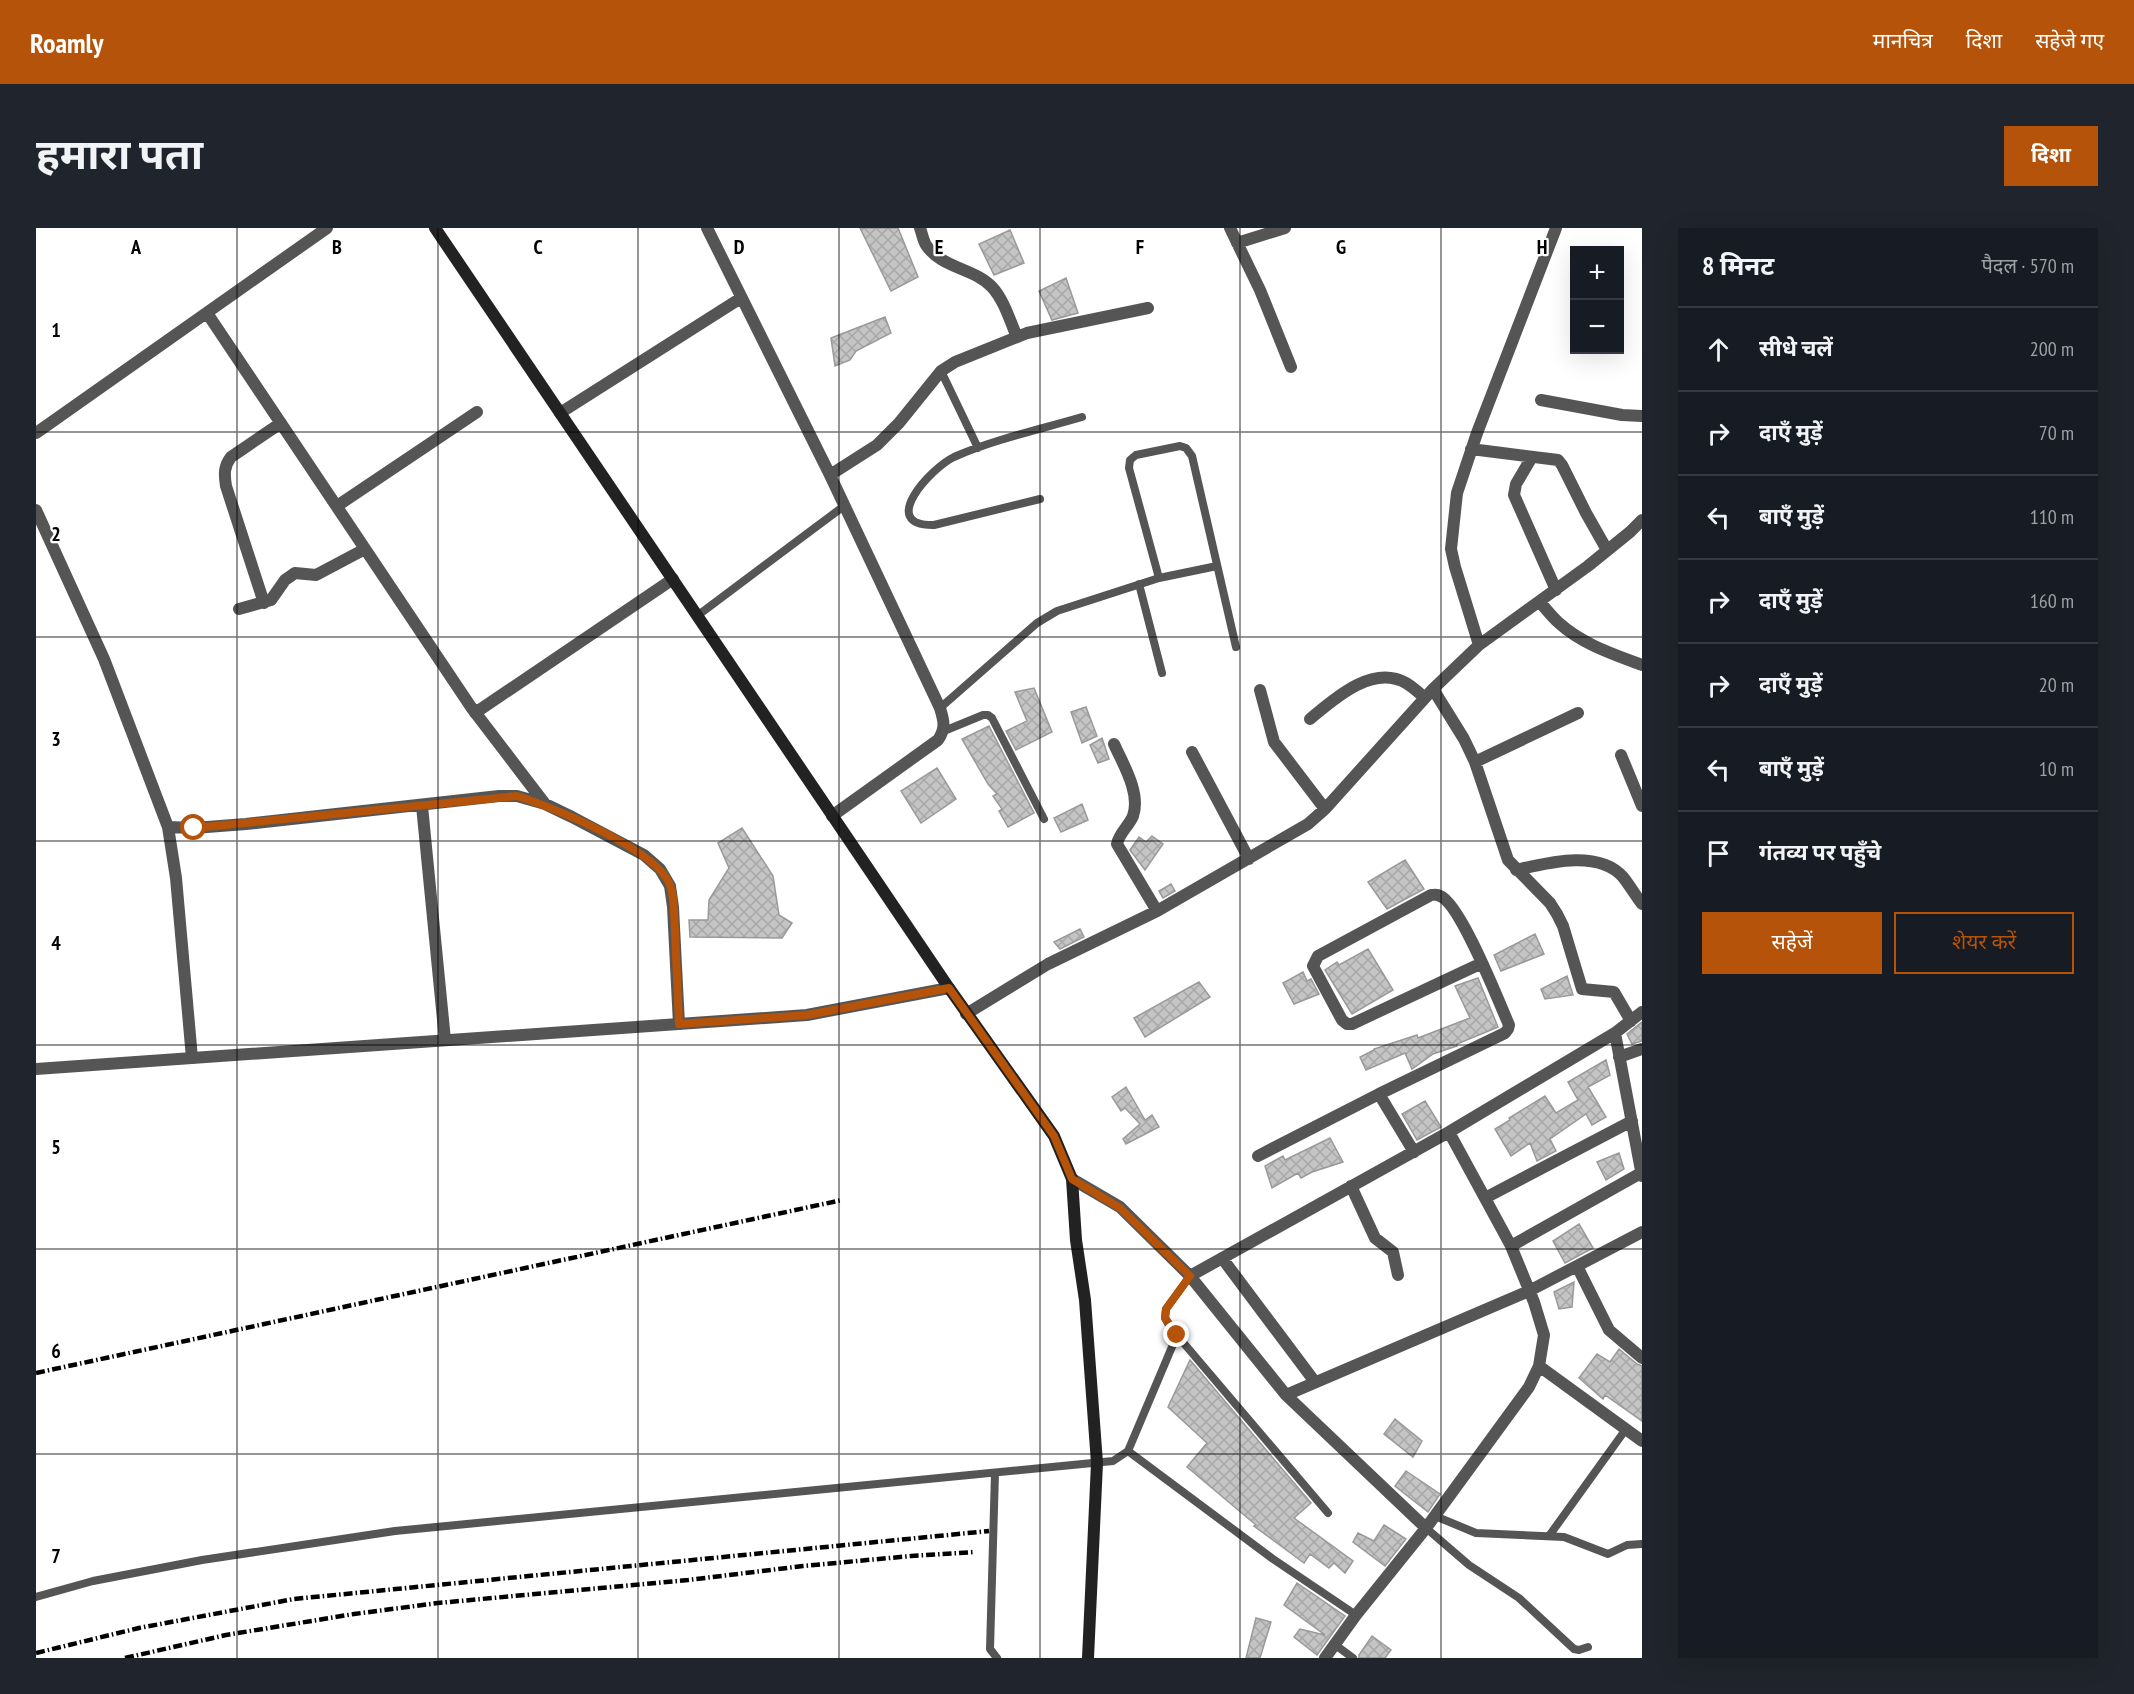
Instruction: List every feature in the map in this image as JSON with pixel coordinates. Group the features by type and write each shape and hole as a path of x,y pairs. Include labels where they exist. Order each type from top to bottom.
{"main road":[{"path":"435,228 966,1014 1054,1136 1072,1179 1076,1240 1085,1300 1097,1463 1088,1658"}],"street":[{"path":"36,433 327,228"},
{"path":"707,228 830,475 945,723 944,731 938,740 832,816"},
{"path":"920,228 926,245 937,257 977,275 991,286 998,295 1017,337"},
{"path":"1230,228 1260,290 1291,367"},
{"path":"1237,243 1285,228"},
{"path":"1479,645 1451,549 1458,493 1471,449 1556,228"},
{"path":"560,413 741,298"},
{"path":"830,475 877,445 899,423 941,371 955,362 1027,333 1148,308"},
{"path":"207,313 475,713 545,804"},
{"path":"1541,400 1622,415 1642,416"},
{"path":"337,506 477,412"},
{"path":"264,603 226,486 224,473 226,463 231,457 281,423"},
{"path":"1471,449 1553,459 1562,465 1607,550"},
{"path":"1532,457 1516,484 1514,495 1556,590"},
{"path":"36,510 104,659 168,827 176,878 192,1058"},
{"path":"966,1014 1048,964 1157,911 1308,824 1325,809 1429,693 1479,645 1556,590 1642,520"},
{"path":"239,609 264,603 275,595 290,576 299,573 315,575 365,549"},
{"path":"475,713 673,579"},
{"path":"1540,602 1558,623 1583,639 1606,652 1642,665"},
{"path":"1310,719 1345,690 1371,680 1396,679 1429,693 1464,739 1475,762 1503,848 1516,870 1550,903 1557,914 1563,926 1582,989 1614,992 1630,1021"},
{"path":"1260,690 1274,742 1325,809"},
{"path":"1475,762 1578,713"},
{"path":"1114,744 1133,791 1135,803 1131,820 1117,844 1157,911"},
{"path":"1192,752 1249,859"},
{"path":"1621,755 1642,806"},
{"path":"168,827 194,828 246,824 499,796 517,796 545,804 644,855 660,869 670,886 673,907 679,1024"},
{"path":"422,806 445,1040"},
{"path":"1516,870 1560,860 1582,860 1600,864 1622,876 1642,904"},
{"path":"1258,1156 1509,1029 1509,1025 1472,940 1445,899 1436,895 1318,956 1313,966 1342,1020 1347,1024 1352,1024 1482,963"},
{"path":"36,1069 807,1015 949,988"},
{"path":"1190,1276 1449,1132 1615,1033 1642,1012"},
{"path":"1511,1246 1642,1174 1615,1033"},
{"path":"1619,1057 1642,1049"},
{"path":"1379,1094 1414,1152"},
{"path":"1485,1198 1632,1121"},
{"path":"1325,1658 1356,1615 1435,1516 1529,1387 1539,1366 1544,1335 1529,1291 1511,1246 1449,1132"},
{"path":"1072,1179 1120,1208 1190,1276 1286,1395 1426,1528"},
{"path":"1351,1186 1375,1238 1393,1252 1398,1275"},
{"path":"1286,1395 1529,1291 1642,1232"},
{"path":"1222,1258 1316,1382"},
{"path":"1576,1266 1609,1330 1642,1358"},
{"path":"1539,1366 1642,1441"}],"lane":[{"path":"941,371 978,448"},
{"path":"1040,499 934,525 916,523 909,518 907,511 909,504 934,471 953,457 1082,417"},
{"path":"1159,578 1129,468 1130,460 1136,455 1180,447 1186,448 1192,456 1236,647"},
{"path":"698,616 844,506"},
{"path":"940,708 1037,623 1057,611 1159,578 1217,566"},
{"path":"1139,584 1162,673"},
{"path":"944,731 983,715 992,718 1044,819"},
{"path":"1190,1276 1166,1309 1165,1318 1328,1513"},
{"path":"36,1596 93,1581 202,1560 395,1531 1113,1461 1128,1451 1177,1335"},
{"path":"1549,1536 1626,1429"},
{"path":"1128,1451 1274,1559 1356,1615"},
{"path":"995,1473 990,1649 997,1658"},
{"path":"1435,1516 1476,1533 1549,1536 1578,1541 1608,1554 1627,1545 1642,1544"},
{"path":"1426,1528 1469,1565 1524,1602 1574,1649 1588,1647"},
{"path":"1334,1644 1353,1658"}],"building":[{"path":"860,228 898,228 918,277 891,291"},
{"path":"1010,230 1024,263 994,275 979,244"},
{"path":"1066,278 1078,313 1052,320 1039,291"},
{"path":"885,317 891,333 856,351 850,360 835,366 831,338"},
{"path":"1034,688 1052,732 1016,750 1006,731 1027,721 1015,692"},
{"path":"1086,707 1097,736 1082,743 1071,712"},
{"path":"989,726 1034,813 1008,827 999,811 1002,809 993,796 997,794 988,784 962,739"},
{"path":"1102,738 1109,759 1098,763 1090,745"},
{"path":"937,768 956,799 921,823 901,791"},
{"path":"1082,804 1088,820 1061,832 1054,818"},
{"path":"742,828 773,876 779,915 792,923 782,938 690,937 689,920 708,920 709,900 729,868 718,843"},
{"path":"1152,836 1163,844 1145,870 1130,850 1139,837 1146,842"},
{"path":"1405,860 1424,889 1387,909 1368,882"},
{"path":"1171,884 1175,891 1163,898 1159,891"},
{"path":"1080,929 1084,937 1060,949 1054,942"},
{"path":"1535,934 1544,954 1501,971 1494,955"},
{"path":"1368,949 1393,990 1352,1014 1325,970 1337,962 1339,965"},
{"path":"1303,972 1307,981 1311,979 1319,994 1294,1004 1283,983"},
{"path":"1567,976 1573,995 1545,999 1541,989"},
{"path":"1478,978 1498,1027 1457,1044 1457,1046 1433,1054 1412,1069 1405,1053 1366,1070 1360,1057 1374,1049 1417,1035 1418,1038 1470,1018 1455,986"},
{"path":"1199,982 1210,997 1145,1037 1134,1018"},
{"path":"1642,1022 1642,1041 1632,1044 1627,1034"},
{"path":"1606,1060 1610,1075 1588,1087 1606,1117 1592,1125 1586,1114 1550,1139 1556,1151 1537,1161 1530,1143 1511,1156 1495,1129 1545,1096 1556,1113 1578,1100 1568,1082"},
{"path":"1126,1087 1145,1120 1152,1115 1159,1127 1126,1144 1123,1139 1140,1124 1125,1108 1121,1111 1112,1097"},
{"path":"1425,1101 1441,1127 1417,1140 1402,1114"},
{"path":"1330,1138 1343,1162 1301,1178 1298,1173 1272,1188 1265,1166 1283,1156 1285,1160"},
{"path":"1619,1153 1624,1169 1606,1180 1597,1162"},
{"path":"1579,1224 1593,1248 1565,1263 1553,1241"},
{"path":"1574,1282 1572,1307 1559,1309 1554,1292"},
{"path":"1619,1349 1642,1366 1642,1421 1605,1395 1603,1399 1579,1378 1597,1354 1610,1362"},
{"path":"1190,1360 1311,1503 1294,1518 1353,1561 1345,1573 1334,1563 1329,1568 1310,1554 1304,1563 1254,1526 1256,1525 1187,1467 1207,1443 1168,1407"},
{"path":"1395,1419 1422,1441 1413,1457 1384,1434"},
{"path":"1406,1471 1440,1494 1428,1512 1395,1486"},
{"path":"1384,1525 1406,1539 1385,1566 1353,1542 1358,1533 1374,1541"},
{"path":"1297,1583 1345,1616 1317,1655 1294,1637 1300,1629 1325,1635 1284,1605"},
{"path":"1256,1618 1271,1622 1260,1658 1246,1658"},
{"path":"1372,1636 1391,1650 1385,1658 1359,1658 1359,1655"}],"railway":[{"path":"36,1373 842,1200"},
{"path":"36,1653 139,1628 294,1599 989,1531"},
{"path":"125,1658 226,1635 438,1603 688,1580 803,1566 974,1552"}],"route":[{"path":"194,828 517,796 545,804 572,817 644,855 660,869 670,886 673,907 679,1024 807,1015 949,988 1054,1136 1072,1179 1120,1208 1190,1276 1166,1309 1165,1318 1177,1335"}]}
